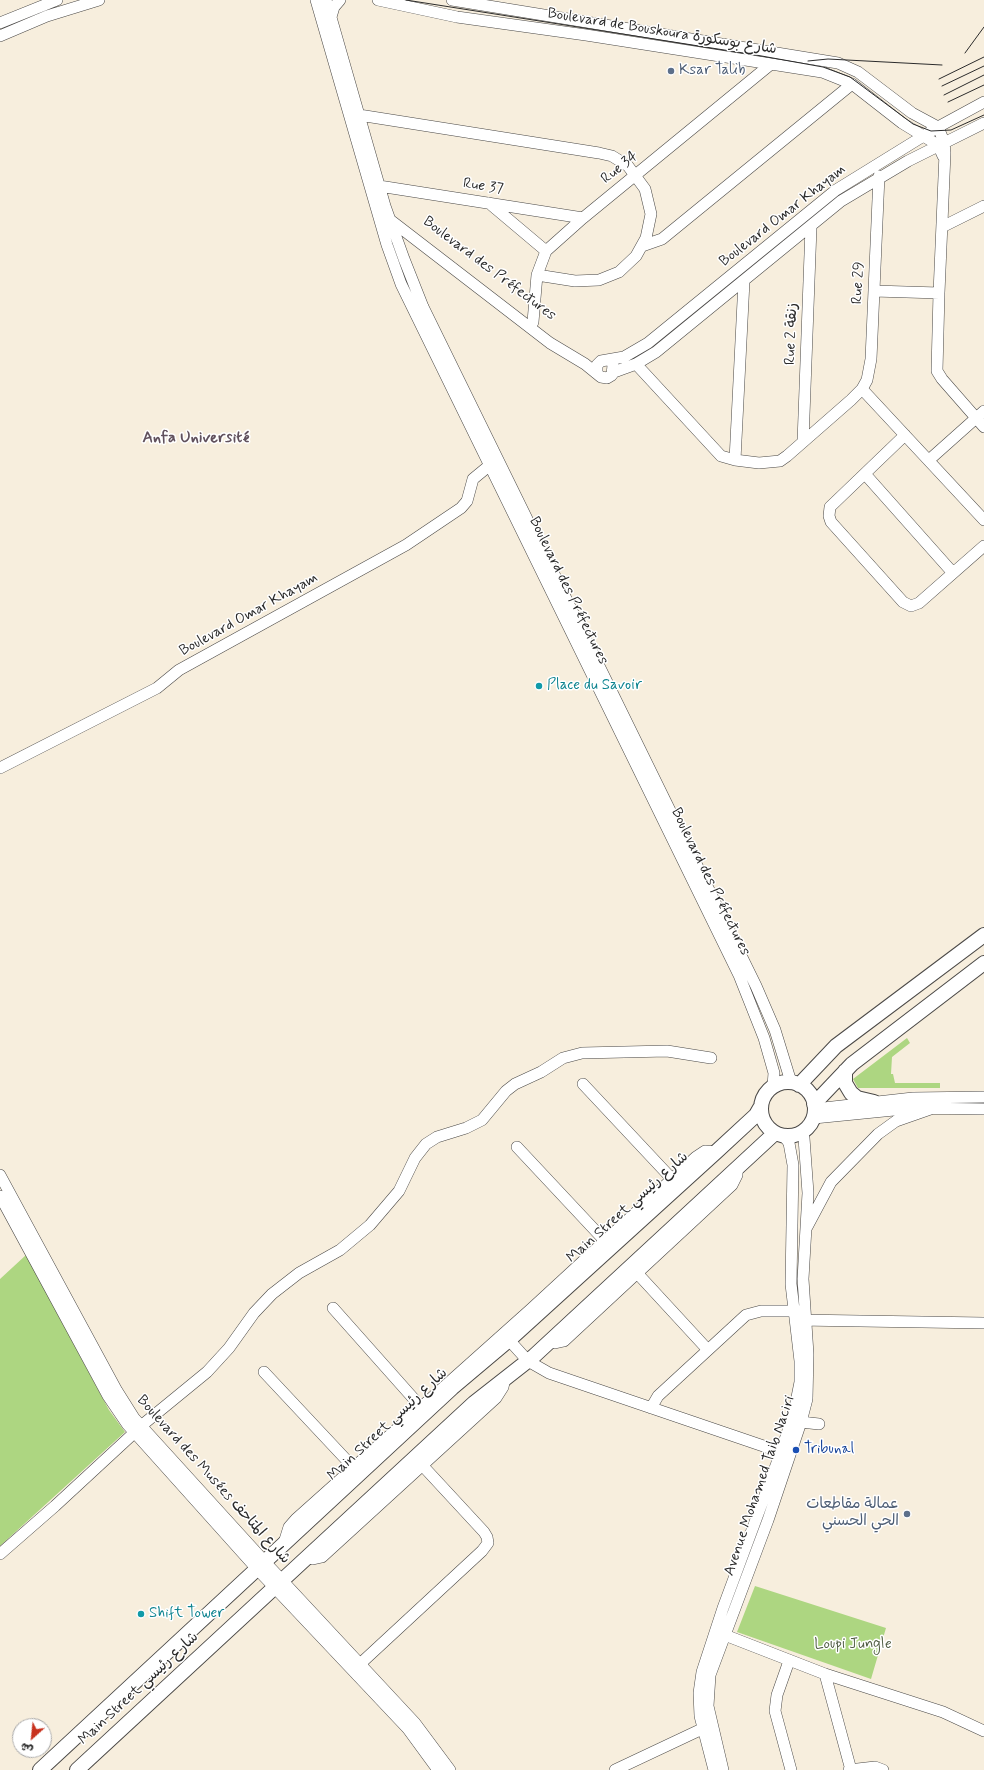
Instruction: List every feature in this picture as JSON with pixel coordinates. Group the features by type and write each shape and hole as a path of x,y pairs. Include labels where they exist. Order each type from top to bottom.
{"main road":[{"path":"795,1083 836,1046 984,934"},
{"path":"814,1110 810,1094 795,1083 782,1083 773,1086 764,1096 760,1108 764,1123 779,1135 794,1136 802,1132 809,1126 814,1110 845,1071 984,963"},
{"path":"845,1071 845,1084 851,1093 857,1098 874,1102"},
{"name":"Main Street شارع رئيسي","path":"40,1770 452,1388 509,1340 716,1152 756,1115 760,1108"},
{"name":"Main Street شارع رئيسي","path":"77,1770 474,1403 550,1341 737,1168 779,1135"}],"street":[{"path":"0,23 57,0"},
{"path":"0,36 47,16 99,0"},
{"name":"Boulevard des Préfectures","path":"316,0 380,205 390,220 423,307 494,468"},
{"name":"Boulevard des Préfectures","path":"326,0 379,186 379,218 387,246 401,284 756,986 775,1030 795,1083"},
{"path":"331,17 334,7 340,0"},
{"name":"Boulevard de Bouskoura شارع بوسكورة","path":"378,0 457,18 537,28 822,72 852,84 902,124 941,144"},
{"name":"Boulevard de Bouskoura شارع بوسكورة","path":"452,0 838,63 858,72 912,113 938,127"},
{"name":"Rue 34","path":"533,322 537,276 546,251 583,218 771,64"},
{"path":"642,246 662,239 852,84"},
{"name":"Boulevard Omar Khayam","path":"604,361 624,357 648,343 836,190 938,127 984,102"},
{"path":"359,115 599,153 622,161 636,174 648,197 651,214 649,230 642,246 628,265 619,272 599,280 575,281 537,276"},
{"name":"Boulevard Omar Khayam","path":"614,372 636,364 671,340 841,201 880,176 984,123"},
{"path":"938,127 945,162 939,292 938,375 980,415 984,427"},
{"name":"Rue 29","path":"862,389 869,373 880,176"},
{"name":"Rue 37","path":"379,186 583,218"},
{"path":"489,203 546,251"},
{"name":"Boulevard des Préfectures","path":"380,205 533,322 573,348 604,361"},
{"path":"942,227 984,206"},
{"name":"Boulevard des Préfectures","path":"379,218 386,218 390,220 550,343 597,372"},
{"name":"Rue 2 زنقة","path":"803,442 811,227"},
{"path":"404,259 404,252 408,246 417,241"},
{"path":"735,460 744,281"},
{"path":"874,291 939,292"},
{"path":"604,361 614,366 614,372 610,376 604,378 597,372 597,365 604,361"},
{"path":"636,364 721,456 735,460 759,463 780,461 862,389 984,520"},
{"path":"929,460 980,415"},
{"path":"905,435 830,507 829,516 831,522 905,604 914,606 984,546"},
{"name":"Boulevard Omar Khayam","path":"0,768 157,688 174,673 406,545 461,508 467,501 473,479 494,468"},
{"path":"865,474 953,573"},
{"name":"Boulevard des Préfectures","path":"587,653 753,1006 772,1067 775,1080 773,1086"},
{"path":"0,1554 56,1506 137,1430 207,1372 228,1348 254,1313 272,1294 299,1274 340,1250 370,1225 399,1191 415,1158 426,1144 436,1137 472,1126 482,1120 506,1091 516,1084 541,1072 558,1061 576,1054 660,1051 680,1052 711,1058"},
{"path":"584,1084 672,1179"},
{"path":"814,1110 874,1102 933,1097 984,1097"},
{"path":"814,1110 936,1107 984,1109"},
{"path":"805,1229 831,1182 878,1134 896,1121 936,1107"},
{"name":"Avenue Mohamed Taib Naciri","path":"723,1770 710,1716 708,1696 719,1633 794,1412 800,1382 799,1316 803,1279 808,1188 804,1138 802,1132"},
{"name":"Avenue Mohamed Taib Naciri","path":"714,1770 702,1729 699,1705 700,1683 704,1662 719,1633 768,1520 801,1422 808,1384 799,1316 791,1284 793,1175 790,1149 779,1135"},
{"path":"517,1147 605,1241"},
{"path":"284,1544 286,1532 292,1523 353,1467 702,1152 708,1150 716,1152"},
{"path":"550,1341 555,1343 564,1341 732,1185 736,1179 737,1168"},
{"name":"Boulevard des Musées شارع المتاحف","path":"0,1175 137,1430"},
{"name":"Boulevard des Musées شارع المتاحف","path":"0,1196 108,1396 137,1430 261,1565 408,1729 438,1770"},
{"path":"637,1273 708,1350"},
{"path":"333,1308 421,1406"},
{"path":"651,1408 658,1396 742,1318 761,1310 799,1316 984,1323"},
{"path":"509,1340 528,1360 549,1373 781,1452"},
{"path":"264,1372 353,1467"},
{"path":"307,1557 313,1559 322,1557 496,1398 503,1387 505,1378"},
{"path":"801,1422 819,1424"},
{"path":"360,1664 482,1551 488,1543 488,1537 484,1532 422,1465"},
{"name":"Boulevard des Musées شارع المتاحف","path":"278,1584 360,1664 415,1723 450,1770"},
{"path":"719,1633 826,1674 926,1706 984,1731"},
{"path":"790,1660 777,1695 775,1711 791,1770"},
{"path":"826,1674 850,1770 877,1767 883,1770"},
{"path":"614,1770 702,1729"}],"green space":[{"path":"907,1038 910,1043 892,1057 891,1074 893,1074 895,1083 940,1083 940,1088 858,1088 853,1079"},
{"path":"26,1255 109,1410 125,1432 0,1546 0,1279"},
{"name":"Loupi Jungle","path":"755,1586 886,1628 871,1679 737,1632"}],"tram line":[{"path":"406,0 756,55 823,67 850,77 913,124 931,131 951,130 984,115"},
{"path":"965,53 984,27"},
{"path":"939,79 984,57"},
{"path":"808,61 828,59 942,65"},
{"path":"942,86 984,66"},
{"path":"944,95 984,75"},
{"path":"948,102 984,85"}],"place":[{"name":"Ksar Talib","path":"671,71"},
{"name":"Place du Savoir","path":"539,686"},
{"name":"Tribunal","path":"796,1450"},
{"name":"عمالة مقاطعات الحي الحسني","path":"907,1514"},
{"name":"Shift Tower","path":"141,1614"}],"district":[{"name":"Anfa Université","path":"196,439"}]}
